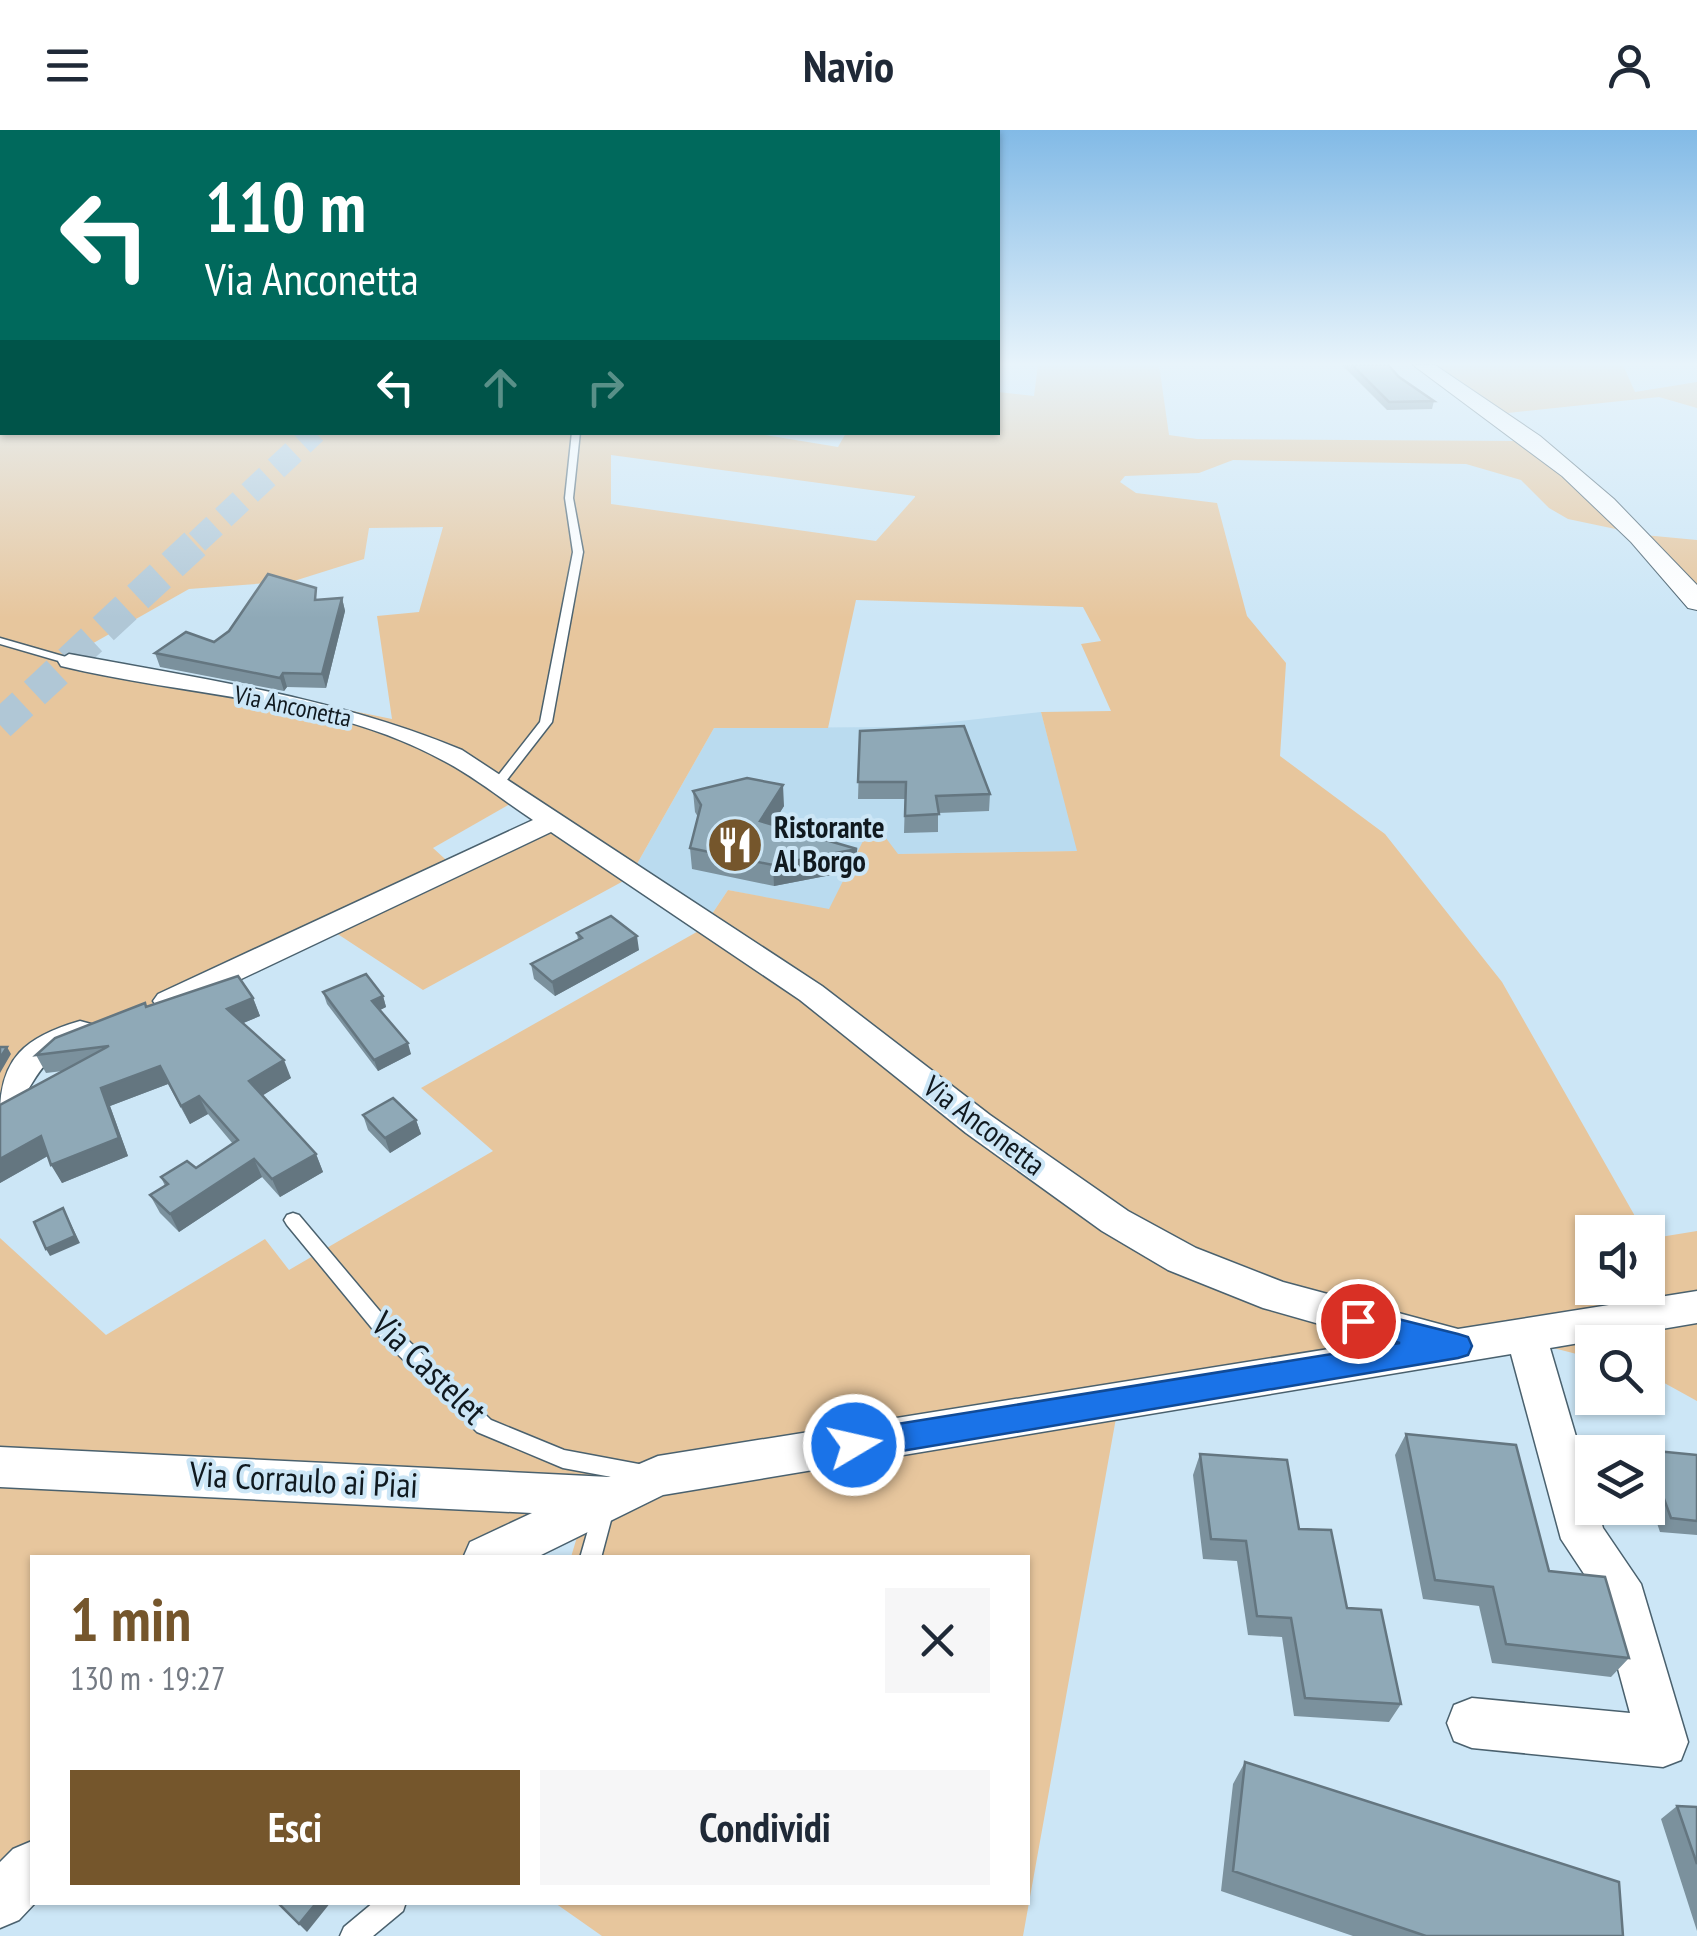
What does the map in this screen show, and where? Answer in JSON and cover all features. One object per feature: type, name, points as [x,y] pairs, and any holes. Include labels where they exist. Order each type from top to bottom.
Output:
[{"type":"street","points":[[1540,449],[1674,572],[1697,602]]},
{"type":"street","name":"Via Anconetta","points":[[69,661],[368,722],[426,742],[499,782],[811,992],[978,1124],[1115,1221],[1182,1259],[1277,1297],[1458,1346]]},
{"type":"street","points":[[145,1009],[210,986],[553,821]]},
{"type":"street","points":[[0,1103],[38,1053],[58,1040],[114,1020]]},
{"type":"street","name":"Via Anconetta","points":[[608,1496],[658,1476],[1697,1307]]},
{"type":"street","points":[[1472,1723],[1663,1742],[1618,1584],[1584,1539],[1526,1336]]},
{"type":"street","name":"Via Corraulo ai Piai","points":[[0,1467],[608,1496]]},
{"type":"street","points":[[492,1555],[608,1496]]},
{"type":"street","points":[[0,1901],[30,1870]]},
{"type":"lane","points":[[499,782],[546,722],[578,552],[570,498],[574,449]]},
{"type":"lane","points":[[0,642],[69,661]]},
{"type":"lane","name":"Via Castelet","points":[[294,1220],[382,1327],[484,1426],[563,1460],[658,1476]]},
{"type":"lane","points":[[591,1555],[608,1496]]},
{"type":"lane","points":[[354,1936],[390,1905]]},
{"type":"shaded area","points":[[0,449],[1548,449],[1644,535],[1568,519],[1549,508],[1521,480],[1466,464],[1233,460],[1199,473],[1125,476],[1120,482],[1136,493],[1217,503],[1247,616],[1286,663],[1280,756],[1385,834],[1502,982],[1634,1215],[1575,1215],[1575,1305],[1665,1305],[1665,1236],[1697,1231],[1697,1401],[1665,1383],[1665,1325],[1575,1325],[1575,1354],[1538,1344],[1116,1418],[1030,1897],[1030,1555],[572,1555],[577,1537],[523,1524],[466,1555],[30,1555],[30,1867],[0,1890],[0,1238],[106,1335],[265,1239],[289,1270],[493,1151],[421,1088],[702,929],[728,890],[829,909],[873,821],[898,854],[1077,851],[1041,712],[1111,711],[1081,644],[1101,641],[1083,607],[856,600],[828,728],[714,728],[629,878],[423,990],[330,929],[66,1043],[0,1094]],"holes":[[[611,455],[915,497],[876,541],[611,504]],[[443,527],[419,612],[377,616],[392,719],[74,654],[189,589],[294,581],[364,559],[369,528]],[[522,797],[555,822],[456,869],[433,848]]]},
{"type":"shaded area","points":[[1644,535],[1697,540],[1697,599]]},
{"type":"shaded area","points":[[1041,712],[1078,851],[898,854],[829,910],[728,890],[702,929],[629,878],[714,728],[907,727]]},
{"type":"shaded area","points":[[558,1905],[1029,1905],[1023,1936],[602,1936]]},
{"type":"building","points":[[268,574],[316,588],[315,600],[342,598],[322,674],[283,673],[280,678],[155,653],[186,632],[214,642],[229,631]]},
{"type":"building","points":[[964,726],[990,794],[936,796],[939,814],[905,816],[906,782],[858,782],[860,731]]},
{"type":"building","points":[[747,778],[783,785],[760,821],[857,849],[773,865],[690,848],[701,805],[693,791]]},
{"type":"building","points":[[611,916],[637,936],[552,982],[531,964],[582,938],[577,933]]},
{"type":"building","points":[[366,974],[383,996],[372,1001],[408,1043],[374,1060],[323,992]]},
{"type":"building","points":[[238,976],[253,998],[227,1009],[284,1060],[249,1081],[316,1154],[272,1179],[254,1159],[170,1214],[150,1195],[168,1184],[161,1177],[187,1161],[196,1168],[238,1140],[199,1096],[181,1106],[160,1066],[101,1088],[119,1138],[51,1165],[41,1136],[0,1159],[0,1105],[109,1046],[36,1055],[55,1038],[145,1003],[146,1007]]},
{"type":"building","points":[[393,1098],[416,1120],[385,1138],[363,1115]]},
{"type":"building","points":[[63,1208],[75,1236],[46,1249],[34,1222]]},
{"type":"building","points":[[1406,1434],[1516,1445],[1549,1571],[1605,1577],[1629,1658],[1506,1644],[1493,1587],[1435,1580]]},
{"type":"building","points":[[1665,1452],[1697,1455],[1697,1521],[1671,1518],[1665,1502]]},
{"type":"building","points":[[1200,1454],[1287,1460],[1299,1529],[1331,1530],[1347,1608],[1381,1610],[1401,1704],[1305,1698],[1291,1618],[1257,1616],[1246,1541],[1211,1539]]},
{"type":"building","points":[[1245,1762],[1619,1882],[1623,1936],[1426,1936],[1233,1871]]},
{"type":"building","points":[[1677,1806],[1697,1807],[1697,1864]]},
{"type":"building","points":[[280,1905],[315,1905],[299,1924]]},
{"type":"tunnel","points":[[197,542],[296,449]]},
{"type":"tunnel","points":[[0,725],[199,540]]},
{"type":"place","name":"Ristorante Al Borgo","points":[[735,845]]},
{"type":"route","points":[[854,1445],[1458,1346],[1358,1321]]}]
